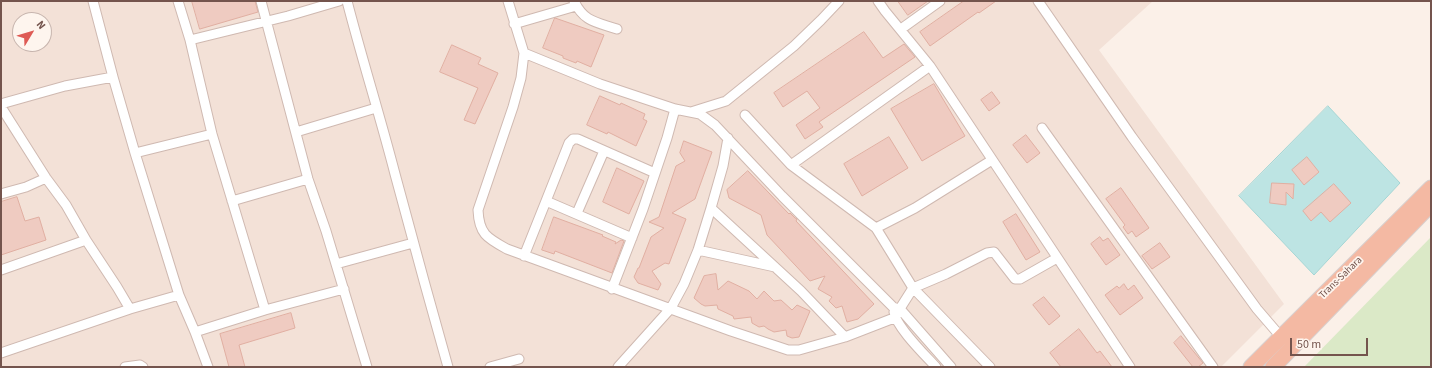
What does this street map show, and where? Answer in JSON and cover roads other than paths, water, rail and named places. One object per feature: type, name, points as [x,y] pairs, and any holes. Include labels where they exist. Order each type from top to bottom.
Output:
[{"type":"highway","name":"Trans-Sahara","points":[[1251,367],[1431,188]]},
{"type":"highway","name":"Trans-Sahara","points":[[1278,362],[1431,204]]},
{"type":"highway","points":[[1278,362],[1277,352],[1280,338],[1292,337],[1296,344]]},
{"type":"street","points":[[93,1],[135,153],[179,295],[208,367]]},
{"type":"street","points":[[178,1],[190,40],[212,134],[265,310]]},
{"type":"street","points":[[261,1],[308,179],[344,288],[367,367]]},
{"type":"street","points":[[190,40],[266,22],[339,1]]},
{"type":"street","points":[[347,1],[448,367]]},
{"type":"street","points":[[508,1],[524,53],[521,78],[513,107],[478,210],[479,225],[483,233],[493,242],[524,256],[612,289],[671,308],[731,331],[788,350],[799,350],[845,337],[894,318]]},
{"type":"street","points":[[691,112],[726,101],[794,46],[839,1]]},
{"type":"street","points":[[878,1],[930,66],[1130,367]]},
{"type":"street","points":[[901,29],[940,1]]},
{"type":"street","points":[[1038,1],[1137,143],[1257,309],[1280,338]]},
{"type":"street","points":[[514,24],[575,3],[578,10],[587,19],[617,29]]},
{"type":"street","points":[[524,53],[600,84],[675,109],[700,114],[715,125],[782,196],[897,308],[951,367]]},
{"type":"street","points":[[791,165],[930,66]]},
{"type":"street","points":[[113,77],[66,86],[1,106],[46,178],[66,205],[86,240],[130,309]]},
{"type":"street","points":[[296,132],[376,108]]},
{"type":"street","points":[[612,289],[655,173],[675,109]]},
{"type":"street","points":[[745,114],[791,165],[876,228],[913,288],[990,367]]},
{"type":"street","points":[[1042,128],[1213,367]]},
{"type":"street","points":[[135,153],[212,134]]},
{"type":"street","points":[[618,367],[671,308],[684,284],[698,250],[711,208],[728,138]]},
{"type":"street","points":[[524,256],[569,143],[573,139],[578,139],[655,173]]},
{"type":"street","points":[[577,213],[604,151]]},
{"type":"street","points":[[876,228],[916,208],[992,160]]},
{"type":"street","points":[[1,194],[26,187],[46,178]]},
{"type":"street","points":[[232,201],[308,179]]},
{"type":"street","points":[[546,201],[577,213],[632,238]]},
{"type":"street","points":[[711,208],[776,268],[845,337]]},
{"type":"street","points":[[1,270],[86,240]]},
{"type":"street","points":[[336,264],[413,243]]},
{"type":"street","points":[[698,250],[776,268]]},
{"type":"street","points":[[894,318],[897,308],[913,288],[991,252],[994,252],[1015,278],[1020,279],[1057,258]]},
{"type":"street","points":[[195,332],[265,310],[344,288]]},
{"type":"street","points":[[1,353],[130,309],[179,295]]},
{"type":"street","points":[[894,318],[936,367]]},
{"type":"street","points":[[490,367],[519,359]]},
{"type":"street","points":[[125,367],[140,365],[143,367]]},
{"type":"water","points":[[1328,106],[1400,183],[1314,275],[1239,196]]}]
